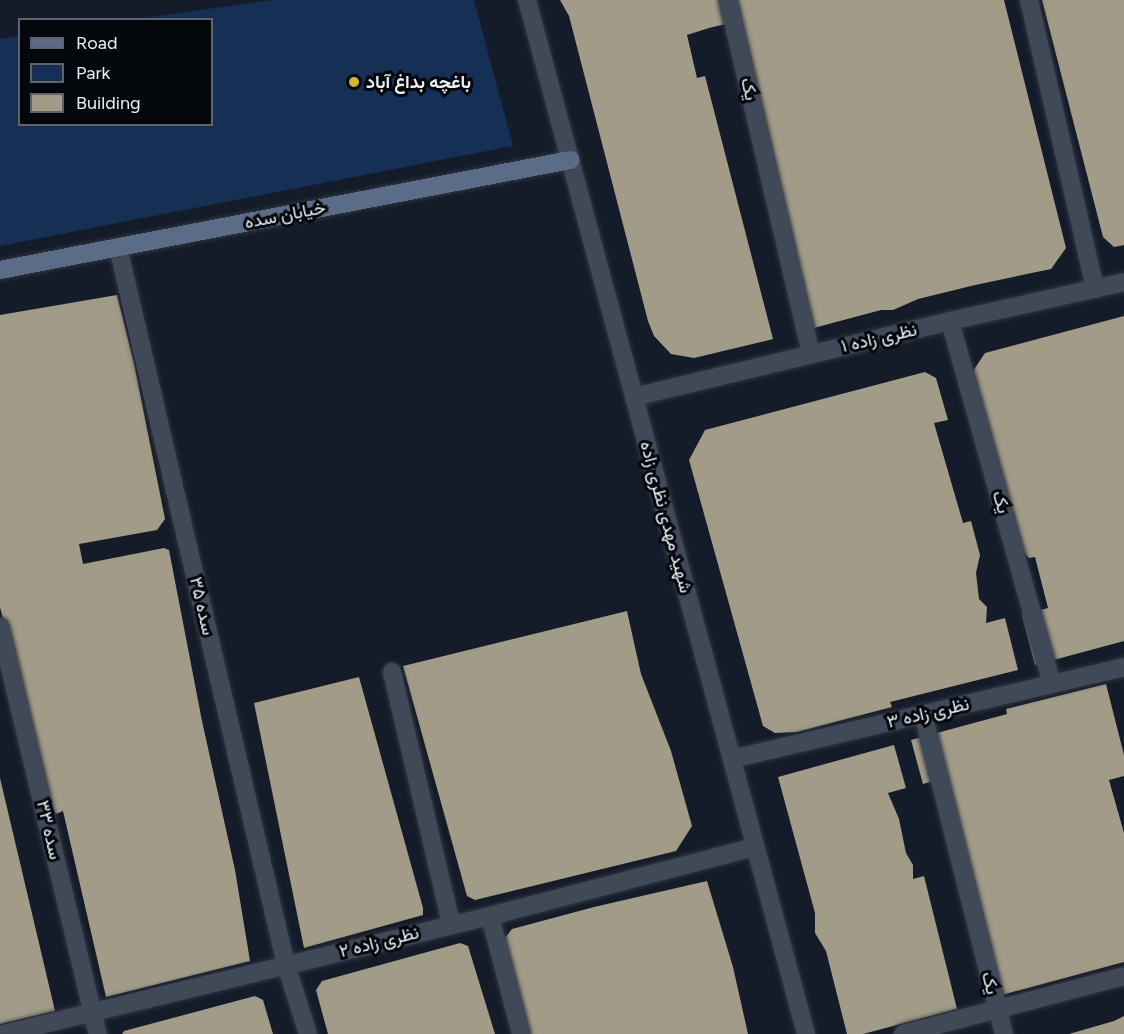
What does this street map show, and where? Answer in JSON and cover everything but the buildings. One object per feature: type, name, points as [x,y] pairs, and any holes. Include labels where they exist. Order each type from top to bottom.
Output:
[{"type":"street","name":"شهید مهدی نظری زاده","points":[[527,0],[806,1034]]},
{"type":"street","name":"یک","points":[[728,0],[811,354]]},
{"type":"street","points":[[1029,0],[1095,290]]},
{"type":"street","name":"خیابان سده","points":[[0,270],[570,160]]},
{"type":"street","name":"سده ۳۵","points":[[118,247],[286,965],[308,1034]]},
{"type":"street","name":"نظری زاده ۱","points":[[634,398],[950,321],[1124,282]]},
{"type":"street","name":"یک","points":[[950,321],[1052,684]]},
{"type":"street","name":"سده ۳۳","points":[[0,627],[98,1034]]},
{"type":"street","name":"نظری زاده ۳","points":[[732,759],[1124,667]]},
{"type":"street","points":[[392,672],[451,924]]},
{"type":"street","name":"یک","points":[[923,714],[1004,1034]]},
{"type":"street","name":"نظری زاده ۲","points":[[3,1034],[490,916],[755,847]]},
{"type":"street","points":[[490,916],[521,1034]]},
{"type":"street","points":[[903,1034],[1124,975]]},
{"type":"green space","name":"باغچه بداغ آباد","points":[[272,0],[474,0],[513,146],[0,246],[0,39],[18,36],[18,126],[213,126],[213,18],[143,18]]},
{"type":"place","name":"باغچه بداغ آباد","points":[[354,82]]}]
